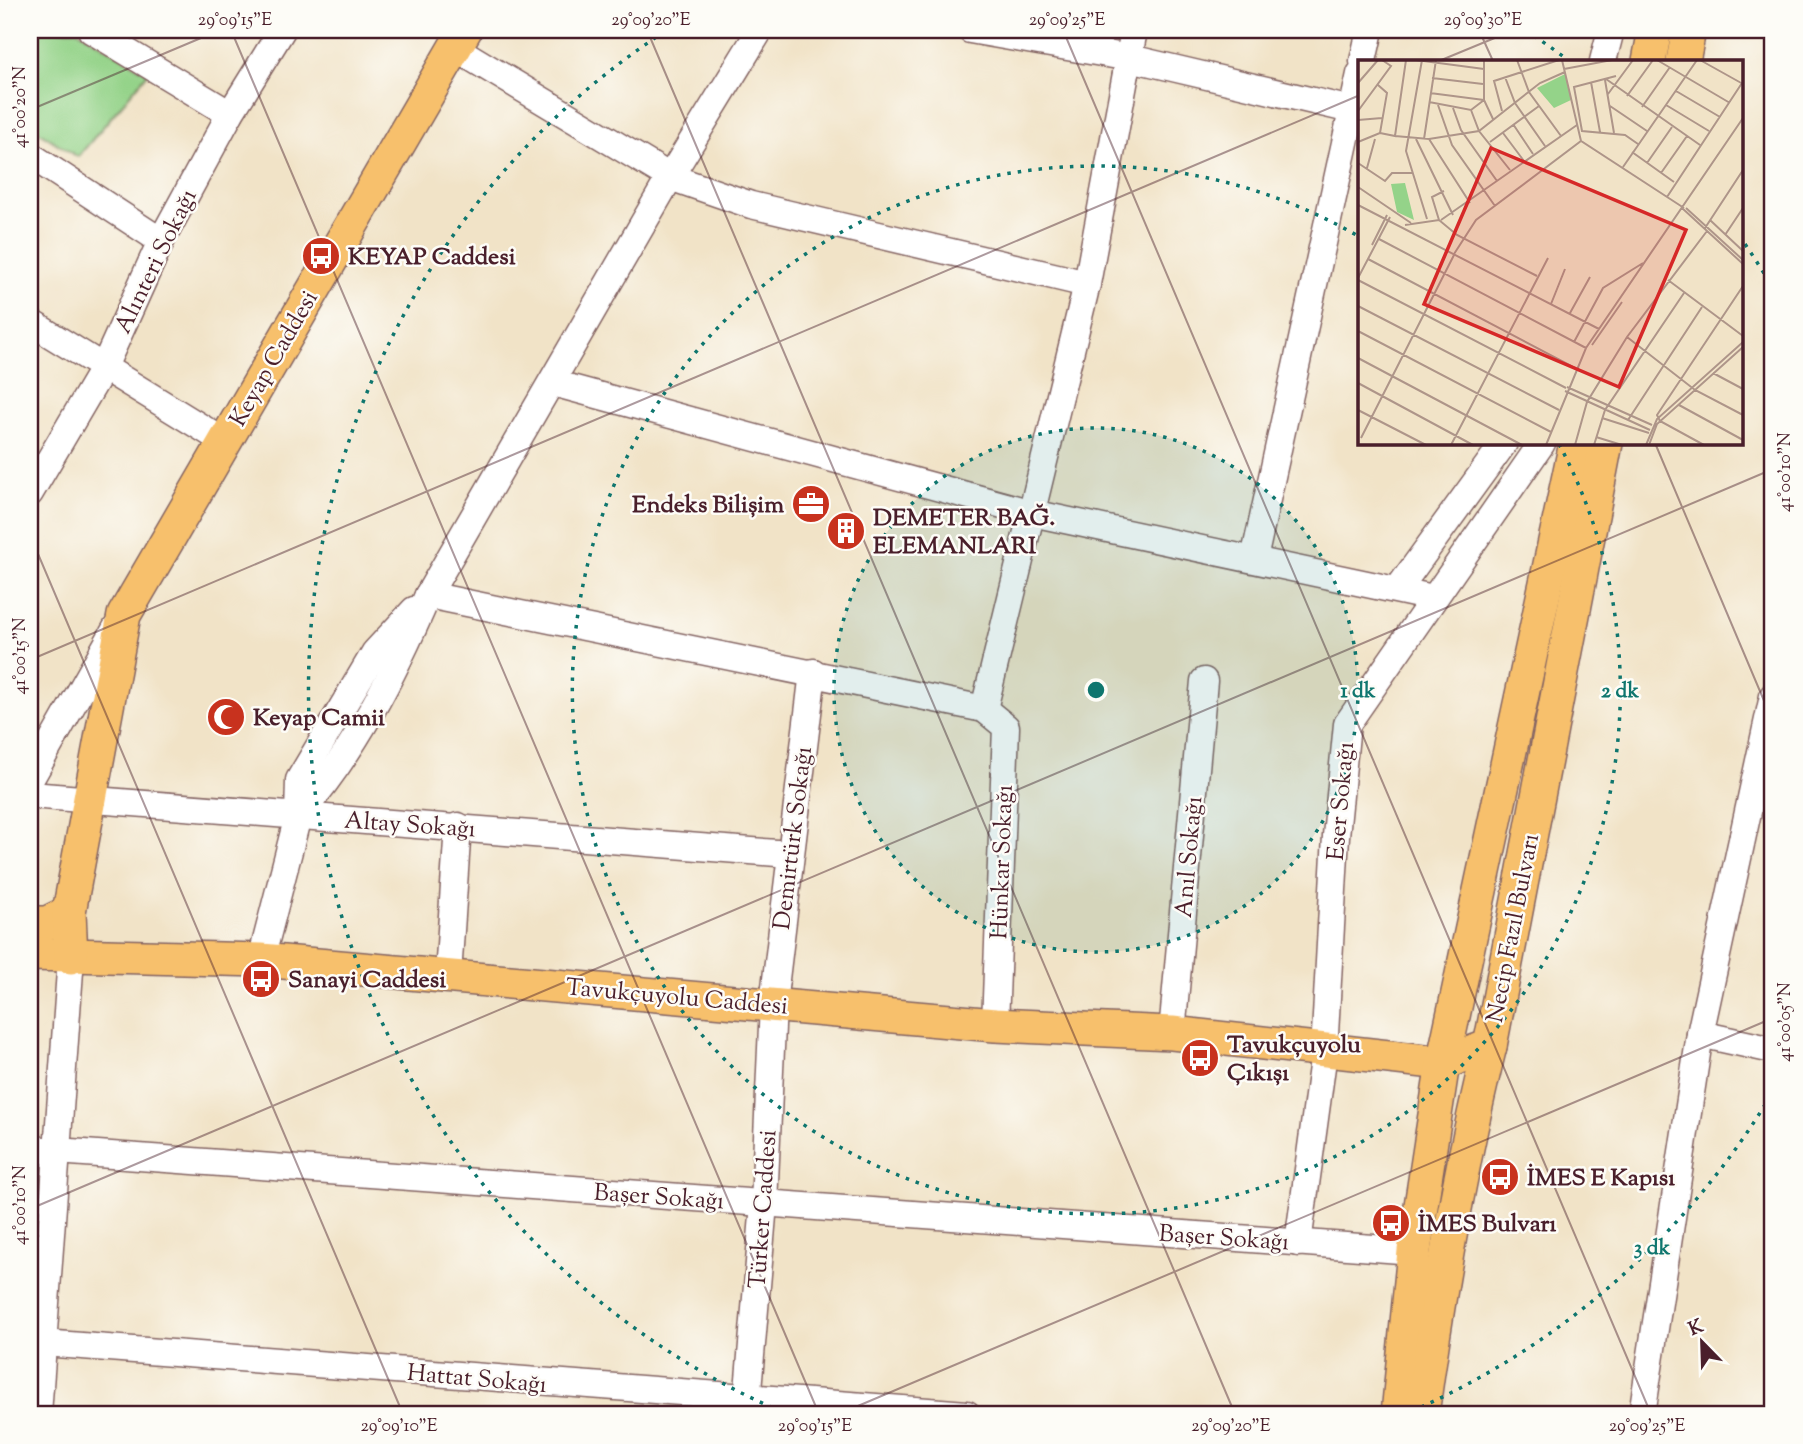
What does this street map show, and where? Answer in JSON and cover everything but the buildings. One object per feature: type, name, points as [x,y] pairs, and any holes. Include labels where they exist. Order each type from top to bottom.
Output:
[{"type":"main road","points":[[1649,60],[1655,30]]},
{"type":"main road","points":[[1683,60],[1689,30]]},
{"type":"main road","name":"Keyap Caddesi","points":[[71,957],[69,912],[124,615],[460,39]]},
{"type":"main road","name":"Necip Fazıl Bulvarı","points":[[1398,1414],[1413,1251],[1443,1063],[1576,444]]},
{"type":"main road","name":"Necip Fazıl Bulvarı","points":[[1422,1414],[1436,1316],[1470,1131],[1490,1046],[1606,444]]},
{"type":"main road","points":[[30,923],[47,923],[69,912]]},
{"type":"main road","name":"Tavukçuyolu Caddesi","points":[[30,954],[261,960],[995,1025],[1172,1033],[1324,1052],[1443,1063]]},
{"type":"main road","points":[[1443,1063],[1490,1046]]},
{"type":"street","points":[[91,30],[230,114]]},
{"type":"street","name":"Alınteri Sokağı","points":[[30,493],[104,367],[161,241],[230,114],[282,30]]},
{"type":"street","points":[[261,960],[298,816],[299,780],[375,652],[428,595],[670,177],[760,30]]},
{"type":"street","points":[[970,30],[1130,58],[1356,111]]},
{"type":"street","points":[[428,595],[984,709],[1087,284],[1133,30]]},
{"type":"street","points":[[1363,60],[1370,30]]},
{"type":"street","points":[[1603,60],[1611,30]]},
{"type":"street","points":[[460,39],[670,177],[751,205],[1087,284]]},
{"type":"street","points":[[1254,559],[1358,92]]},
{"type":"street","points":[[30,155],[161,241]]},
{"type":"street","points":[[30,322],[225,442]]},
{"type":"street","points":[[553,383],[1032,513],[1433,598]]},
{"type":"street","points":[[1398,589],[1503,444]]},
{"type":"street","name":"Eser Sokağı","points":[[1298,1243],[1324,1052],[1336,836],[1347,724],[1541,444]]},
{"type":"street","name":"Keyap Caddesi","points":[[30,780],[124,615]]},
{"type":"street","name":"Demirtürk Sokağı","points":[[773,1004],[813,672]]},
{"type":"street","name":"Anıl Sokağı","points":[[1172,1033],[1204,681]]},
{"type":"street","points":[[1642,1414],[1700,1034],[1773,696]]},
{"type":"street","name":"Hünkar Sokağı","points":[[984,709],[1006,727],[995,1025]]},
{"type":"street","name":"Altay Sokağı","points":[[30,795],[458,826],[790,854]]},
{"type":"street","points":[[448,975],[458,826]]},
{"type":"street","points":[[38,1414],[35,1342],[59,1152],[71,957]]},
{"type":"street","name":"Türker Caddesi","points":[[746,1407],[764,1204],[773,1004]]},
{"type":"street","points":[[1700,1034],[1773,1050]]},
{"type":"street","name":"Başer Sokağı","points":[[30,1149],[1413,1251]]},
{"type":"street","name":"Hattat Sokağı","points":[[35,1342],[746,1407],[967,1414]]},
{"type":"green space","points":[[30,30],[77,30],[148,73],[78,157],[30,126]]},
{"type":"place","name":"KEYAP Caddesi","points":[[321,256]]},
{"type":"place","name":"Endeks Bilişim","points":[[811,504]]},
{"type":"place","name":"DEMETER BAĞ. ELEMANLARI","points":[[846,531]]},
{"type":"place","name":"Keyap Camii","points":[[226,717]]},
{"type":"place","name":"Sanayi Caddesi","points":[[261,979]]},
{"type":"place","name":"Tavukçuyolu Çıkışı","points":[[1200,1058]]},
{"type":"place","name":"İMES E Kapısı","points":[[1500,1177]]},
{"type":"place","name":"İMES Bulvarı","points":[[1391,1223]]}]
